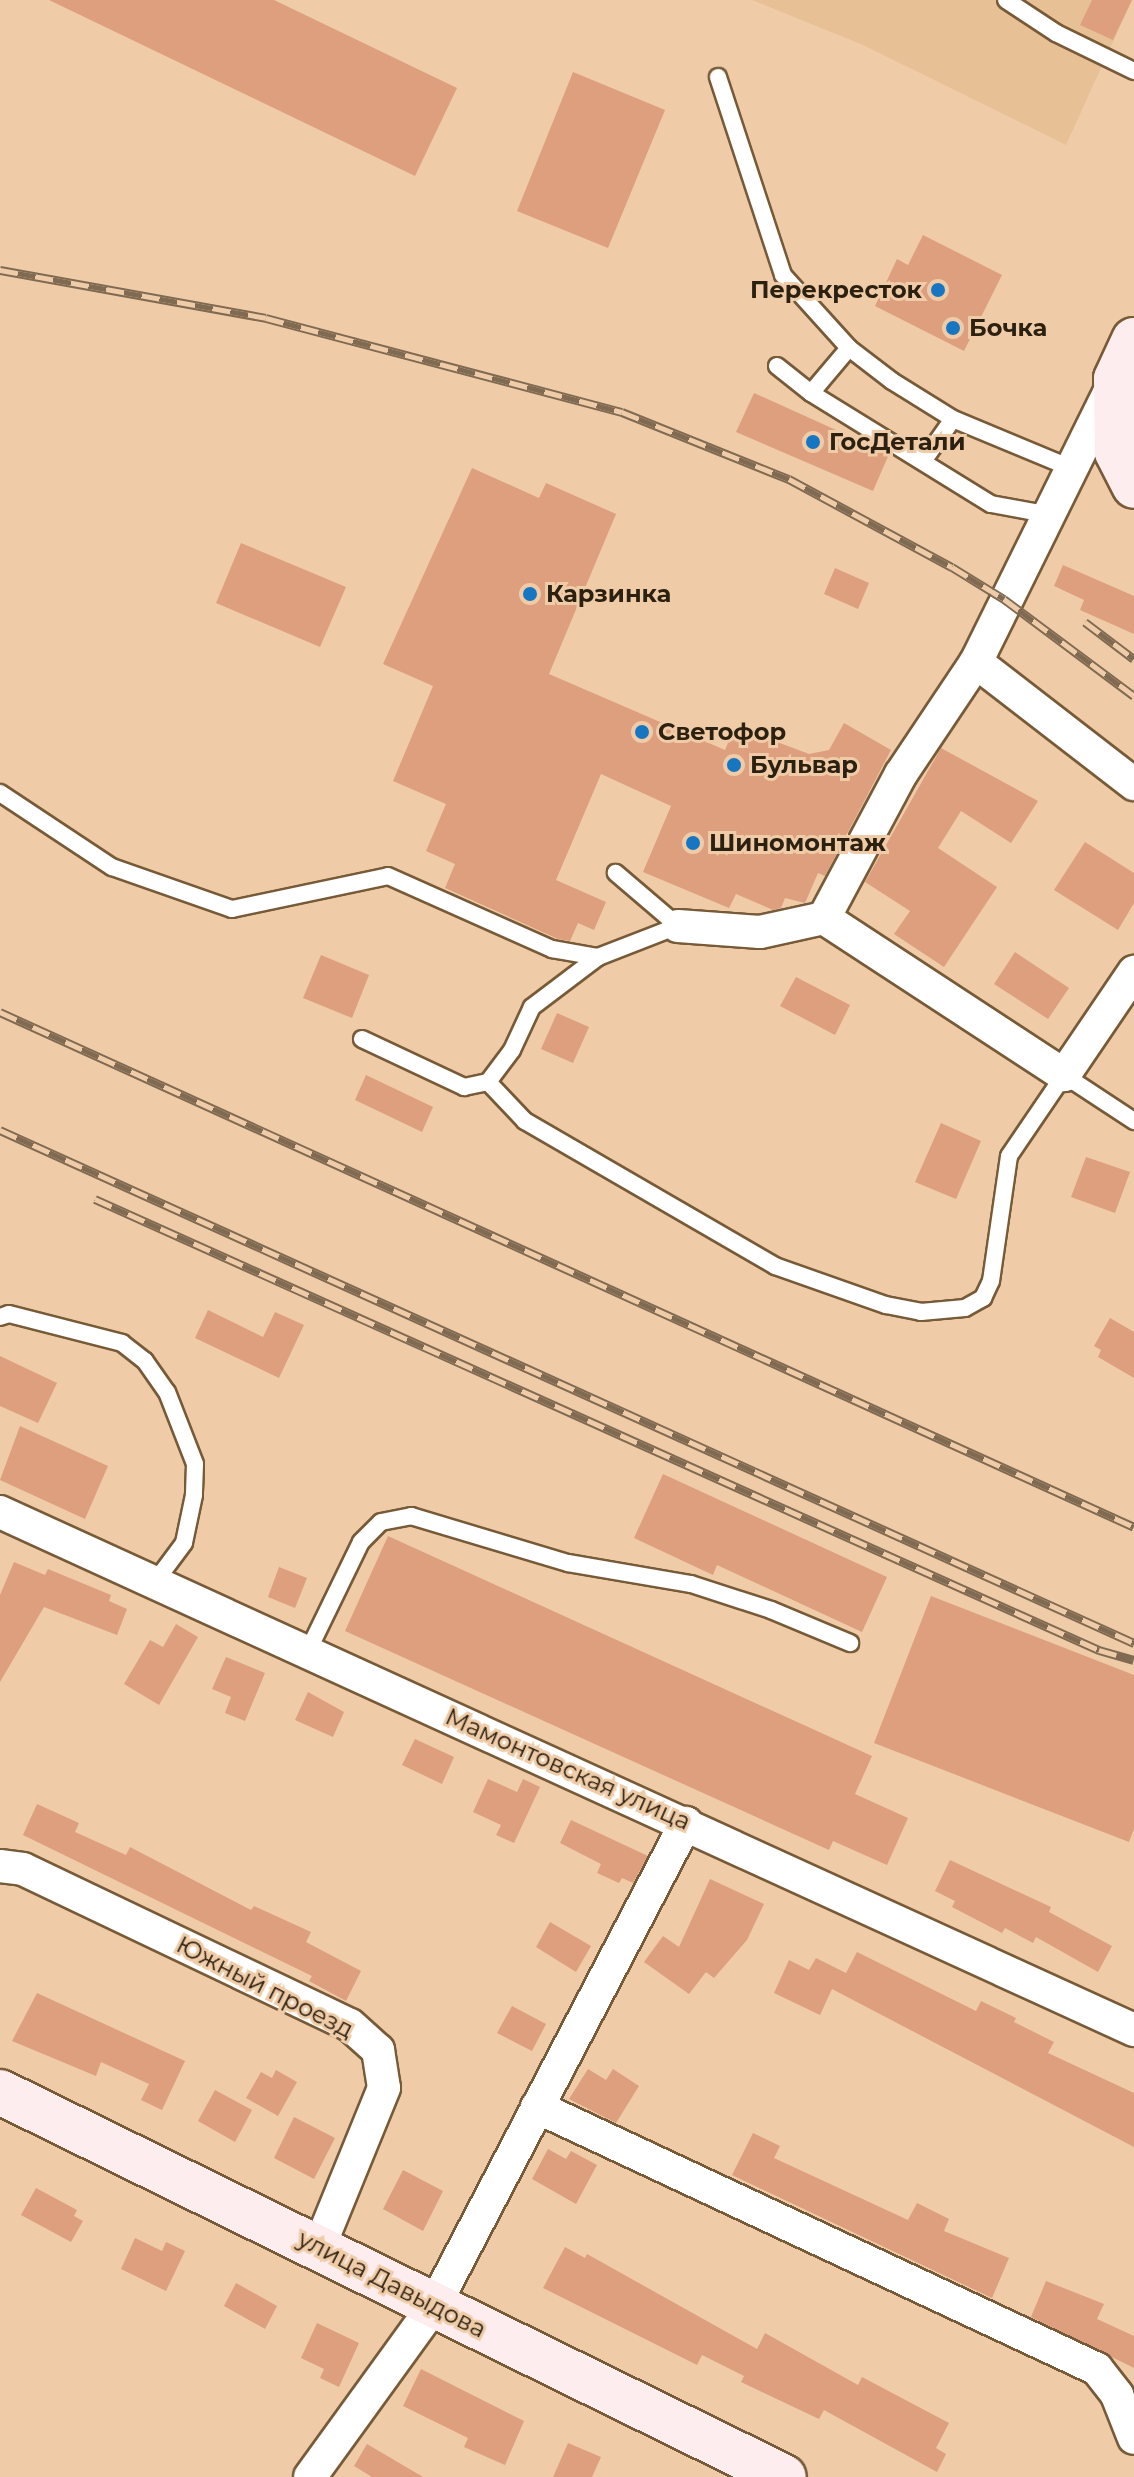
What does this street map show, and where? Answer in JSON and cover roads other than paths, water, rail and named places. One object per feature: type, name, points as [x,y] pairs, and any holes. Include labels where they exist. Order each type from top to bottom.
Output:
[{"type":"main road","points":[[1126,469],[1116,379],[1134,340]]},
{"type":"main road","name":"улица Давыдова","points":[[0,2092],[784,2477]]},
{"type":"street","points":[[824,918],[901,774],[976,662],[1046,514],[1116,379]]},
{"type":"street","points":[[976,662],[1134,784]]},
{"type":"street","points":[[678,926],[760,932],[824,918],[1064,1075],[1134,972]]},
{"type":"street","name":"Мамонтовская улица","points":[[4,1522],[155,1582],[1134,2030]]},
{"type":"street","points":[[310,2477],[434,2306],[686,1823]]},
{"type":"street","name":"Южный проезд","points":[[0,1866],[23,1869],[350,2025],[378,2050],[384,2088],[319,2247]]},
{"type":"street","points":[[537,2107],[1097,2369],[1117,2395],[1134,2438]]},
{"type":"lane","points":[[1006,0],[1056,33],[1134,71]]},
{"type":"lane","points":[[718,77],[783,275],[849,348],[953,419],[1071,468]]},
{"type":"lane","points":[[811,393],[849,348]]},
{"type":"lane","points":[[777,366],[811,393],[991,504],[1046,514]]},
{"type":"lane","points":[[924,460],[953,419]]},
{"type":"lane","points":[[0,793],[112,867],[232,909],[388,876],[552,949],[598,957]]},
{"type":"lane","points":[[362,1039],[464,1087],[488,1082],[512,1050],[532,1007],[598,957],[678,926],[616,873]]},
{"type":"lane","points":[[488,1082],[525,1121],[775,1266],[886,1305],[921,1312],[965,1308],[983,1298],[991,1281],[1009,1156],[1064,1075],[1134,1121]]},
{"type":"lane","points":[[0,1317],[9,1314],[122,1343],[145,1361],[167,1392],[195,1464],[194,1495],[184,1543],[155,1582]]},
{"type":"lane","points":[[308,1651],[361,1542],[381,1522],[411,1516],[568,1563],[691,1584],[771,1610],[850,1643]]},
{"type":"railway","points":[[0,270],[266,318],[622,412],[789,479],[952,567],[1004,599],[1134,696]]},
{"type":"railway","points":[[1085,622],[1134,659]]},
{"type":"railway","points":[[0,1012],[1134,1527]]},
{"type":"railway","points":[[0,1130],[1134,1643]]},
{"type":"railway","points":[[95,1199],[1099,1650],[1134,1660]]},
{"type":"place","name":"Перекресток","points":[[938,290]]},
{"type":"place","name":"Бочка","points":[[953,328]]},
{"type":"place","name":"ГосДетали","points":[[813,442]]},
{"type":"place","name":"Карзинка","points":[[530,594]]},
{"type":"place","name":"Светофор","points":[[642,732]]},
{"type":"place","name":"Бульвар","points":[[734,765]]},
{"type":"place","name":"Шиномонтаж","points":[[693,843]]}]
